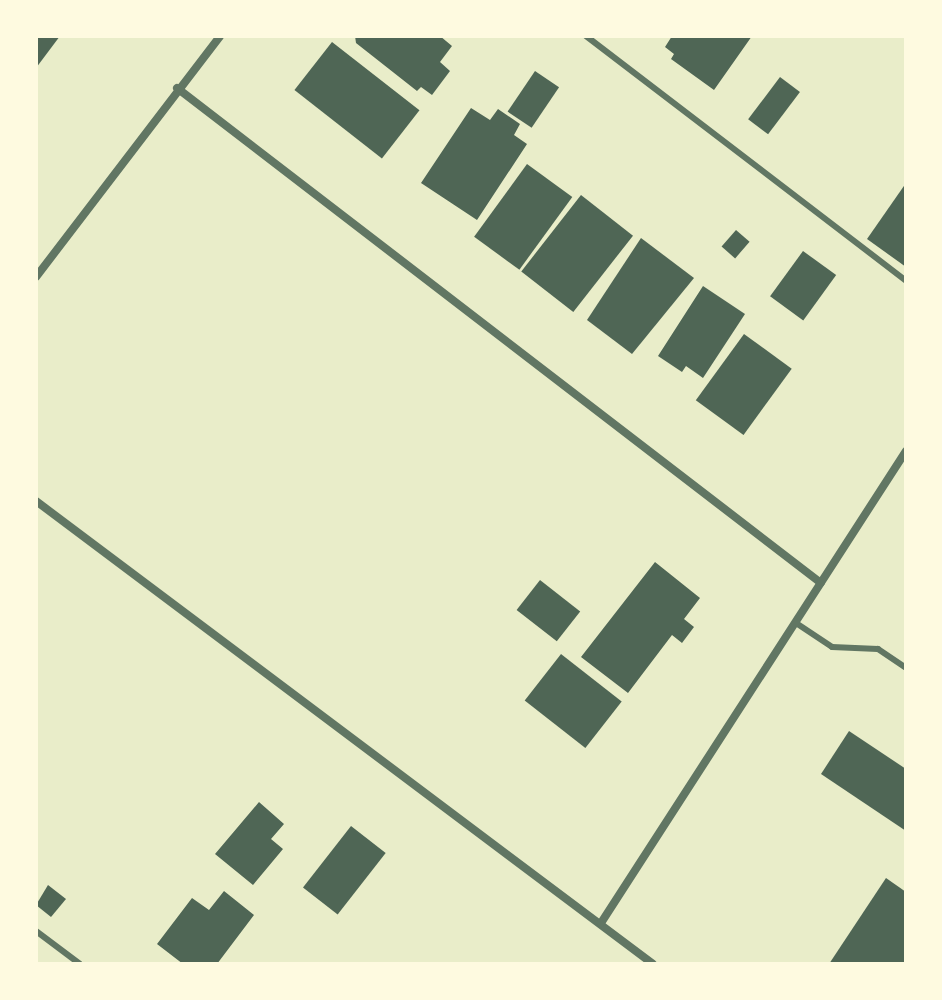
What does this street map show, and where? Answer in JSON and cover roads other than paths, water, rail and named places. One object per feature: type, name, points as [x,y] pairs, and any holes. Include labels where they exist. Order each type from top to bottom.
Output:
[{"type":"street","points":[[36,277],[177,88],[220,36]]},
{"type":"street","points":[[177,88],[821,583]]},
{"type":"street","points":[[601,923],[906,451]]},
{"type":"street","points":[[36,501],[653,964]]},
{"type":"lane","points":[[586,36],[906,281]]},
{"type":"lane","points":[[796,623],[832,647],[878,649],[906,668]]},
{"type":"lane","points":[[36,931],[80,964]]}]
